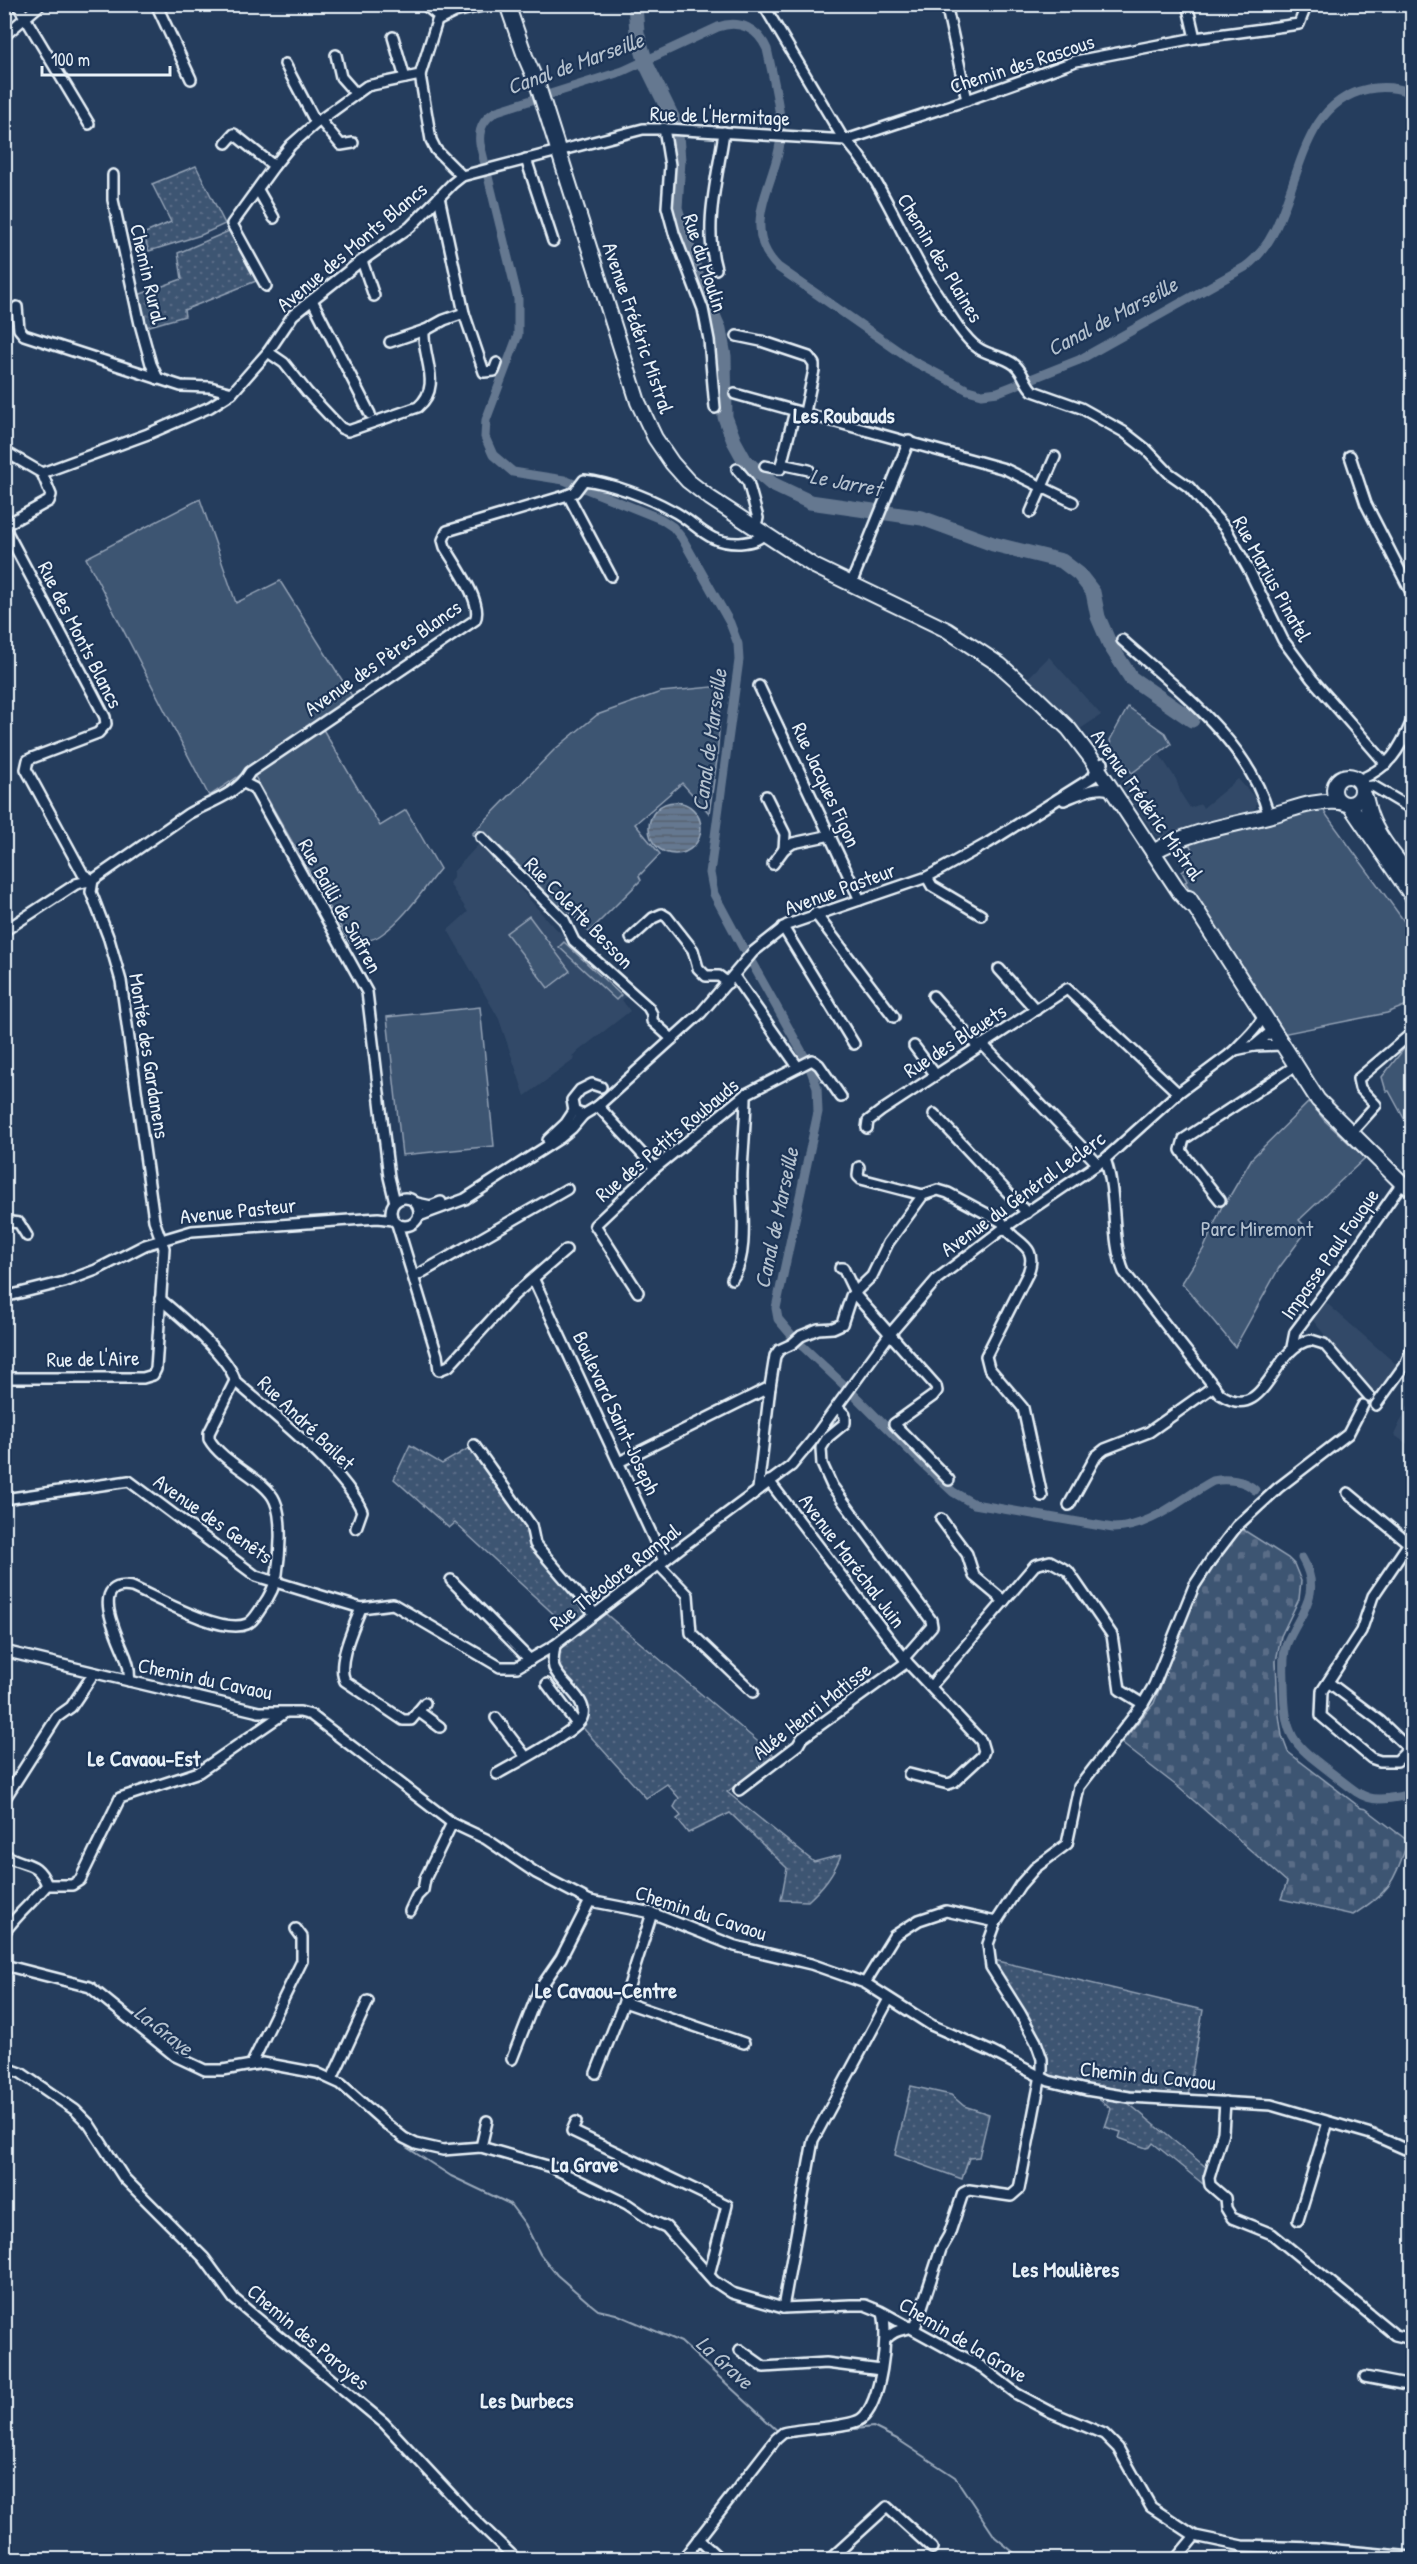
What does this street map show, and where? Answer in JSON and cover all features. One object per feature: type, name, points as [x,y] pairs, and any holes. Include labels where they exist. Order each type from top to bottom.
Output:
[{"type":"main road","points":[[507,4],[525,56],[532,69]]},
{"type":"main road","points":[[514,4],[532,69]]},
{"type":"main road","name":"Avenue Frédéric Mistral","points":[[532,69],[645,419],[663,451],[688,481],[814,566],[947,630],[1000,665],[1069,729],[1104,770],[1266,1026],[1318,1100],[1350,1134],[1407,1186]]},
{"type":"main road","name":"Avenue Frédéric Mistral","points":[[1104,770],[1113,791],[1160,857]]},
{"type":"main road","points":[[1318,801],[1343,776],[1352,776],[1362,787],[1373,821],[1413,879]]},
{"type":"main road","points":[[1334,787],[1335,795],[1344,803],[1413,896]]},
{"type":"main road","points":[[1160,857],[1190,834],[1269,816],[1318,801],[1344,803],[1358,801],[1362,787]]},
{"type":"street","points":[[17,4],[27,17],[89,124]]},
{"type":"street","points":[[4,36],[40,4]]},
{"type":"street","points":[[156,4],[191,80]]},
{"type":"street","points":[[462,176],[436,150],[432,140],[420,75],[433,29],[441,18],[455,12],[492,4]]},
{"type":"street","name":"Chemin des Plaines","points":[[763,4],[821,103],[872,178],[933,287],[970,342],[984,352],[1012,363],[1024,374]]},
{"type":"street","points":[[946,4],[968,100]]},
{"type":"street","points":[[1187,4],[1195,38]]},
{"type":"street","name":"Chemin des Rascous","points":[[846,140],[968,100],[1076,61],[1195,38],[1299,24],[1307,4]]},
{"type":"street","points":[[426,6],[441,18]]},
{"type":"street","points":[[393,37],[405,78]]},
{"type":"street","points":[[336,55],[341,77],[356,94]]},
{"type":"street","points":[[285,64],[318,121],[341,145],[353,143]]},
{"type":"street","points":[[266,286],[232,224],[274,166],[291,145],[318,121],[367,86],[420,75]]},
{"type":"street","name":"Rue de l'Hermitage","points":[[526,159],[643,129],[681,129],[846,140]]},
{"type":"street","name":"Rue du Moulin","points":[[666,129],[670,165],[667,207],[703,309],[710,340],[715,408]]},
{"type":"street","points":[[716,268],[710,250],[710,228],[724,132]]},
{"type":"street","points":[[226,143],[234,134],[274,166]]},
{"type":"street","points":[[526,159],[553,241]]},
{"type":"street","name":"Avenue des Monts Blancs","points":[[42,472],[148,434],[210,407],[232,393],[268,352],[293,315],[410,227],[462,176],[526,159]]},
{"type":"street","name":"Chemin Rural","points":[[113,175],[113,200],[140,324],[151,364],[158,379]]},
{"type":"street","points":[[258,190],[274,218]]},
{"type":"street","points":[[439,197],[464,313],[484,372],[494,371],[497,363]]},
{"type":"street","points":[[362,261],[374,296]]},
{"type":"street","points":[[312,300],[370,414]]},
{"type":"street","points":[[17,307],[19,329],[24,335],[181,386],[210,387],[232,393]]},
{"type":"street","points":[[390,342],[464,313]]},
{"type":"street","points":[[268,352],[284,363],[341,428],[348,431],[418,407],[425,401],[432,386],[425,349],[425,330]]},
{"type":"street","points":[[737,336],[761,341],[809,357],[814,364],[814,370],[780,469],[765,466]]},
{"type":"street","name":"Rue Marius Pinatel","points":[[1024,374],[1033,391],[1081,408],[1124,432],[1147,450],[1169,473],[1189,487],[1226,529],[1283,640],[1312,679],[1386,764]]},
{"type":"street","points":[[735,393],[1005,469],[1074,501]]},
{"type":"street","points":[[851,584],[909,441]]},
{"type":"street","points":[[4,452],[42,472]]},
{"type":"street","points":[[1350,456],[1370,512],[1413,594]]},
{"type":"street","points":[[1030,512],[1055,457]]},
{"type":"street","points":[[782,464],[809,470]]},
{"type":"street","points":[[736,469],[748,482],[759,530]]},
{"type":"street","name":"Rue des Monts Blancs","points":[[42,472],[51,495],[49,501],[9,523],[6,528],[105,717],[106,724],[98,733],[28,760],[26,769],[83,874],[93,880]]},
{"type":"street","name":"Avenue des Pères Blancs","points":[[4,931],[76,884],[93,880],[188,814],[204,808],[244,783],[250,772],[475,620],[478,609],[474,598],[445,547],[443,540],[447,531],[568,495],[590,480],[674,510],[705,535],[716,540],[729,543],[749,542],[758,539],[759,530]]},
{"type":"street","points":[[568,495],[611,576]]},
{"type":"street","points":[[1122,640],[1215,724],[1257,781],[1269,816]]},
{"type":"street","name":"Rue Jacques Figon","points":[[759,686],[860,900]]},
{"type":"street","points":[[1362,787],[1380,772],[1398,751],[1413,721]]},
{"type":"street","name":"Avenue Pasteur","points":[[1067,799],[1104,770]]},
{"type":"street","name":"Avenue Pasteur","points":[[622,1083],[601,1088],[592,1084],[580,1090],[572,1100],[578,1113],[600,1104],[672,1040],[708,1007],[753,952],[783,927],[815,913],[927,877],[1042,810],[1104,770]]},
{"type":"street","name":"Rue Bailli de Suffren","points":[[244,783],[254,788],[367,992],[393,1206]]},
{"type":"street","points":[[1362,787],[1373,786],[1413,809]]},
{"type":"street","name":"Avenue Pasteur","points":[[1042,810],[1099,788],[1113,791]]},
{"type":"street","points":[[766,796],[785,834],[784,849]]},
{"type":"street","points":[[773,864],[784,849],[793,843],[831,835]]},
{"type":"street","name":"Rue Colette Besson","points":[[481,837],[564,920],[574,941],[648,1007],[652,1021],[672,1040]]},
{"type":"street","points":[[927,877],[933,886],[981,915]]},
{"type":"street","name":"Montée des Gardanens","points":[[93,880],[92,892],[121,981],[154,1220],[161,1239]]},
{"type":"street","points":[[815,913],[894,1017]]},
{"type":"street","points":[[631,938],[653,918],[662,914],[668,917],[693,950],[698,968],[706,976],[719,976],[731,980],[805,1064],[819,1065],[841,1097]]},
{"type":"street","points":[[783,927],[854,1044]]},
{"type":"street","points":[[999,969],[1036,1010]]},
{"type":"street","name":"Rue des Bleuets","points":[[867,1128],[868,1121],[935,1074],[1067,989],[1179,1093]]},
{"type":"street","points":[[933,996],[980,1046],[1101,1161]]},
{"type":"street","name":"Avenue du Général Leclerc","points":[[1254,1046],[1266,1026]]},
{"type":"street","name":"Avenue du Général Leclerc","points":[[837,1407],[889,1335],[937,1279],[1004,1228],[1101,1161],[1179,1093],[1235,1050],[1244,1038],[1266,1026]]},
{"type":"street","points":[[1350,1134],[1376,1105],[1359,1088],[1358,1079],[1413,1033]]},
{"type":"street","name":"Avenue du Général Leclerc","points":[[1235,1050],[1254,1046],[1281,1045]]},
{"type":"street","points":[[914,1046],[935,1074]]},
{"type":"street","name":"Rue des Petits Roubauds","points":[[638,1292],[595,1225],[655,1168],[746,1094],[805,1064]]},
{"type":"street","points":[[1220,1200],[1181,1150],[1184,1139],[1295,1065]]},
{"type":"street","points":[[601,1088],[603,1095],[600,1104],[655,1168]]},
{"type":"street","points":[[732,1279],[739,1270],[743,1220],[742,1177],[746,1094]]},
{"type":"street","points":[[378,1218],[404,1198],[430,1206],[447,1201],[533,1153],[578,1113]]},
{"type":"street","points":[[934,1114],[1027,1213]]},
{"type":"street","name":"Impasse Paul Fouque","points":[[1101,1161],[1113,1186],[1120,1258],[1124,1272],[1214,1386],[1229,1400],[1238,1402],[1251,1399],[1262,1389],[1293,1347],[1295,1332],[1407,1186]]},
{"type":"street","points":[[419,1216],[465,1199],[518,1163]]},
{"type":"street","points":[[859,1167],[858,1176],[861,1179],[923,1195],[938,1190],[948,1193],[1002,1222],[1004,1228],[1029,1251],[1031,1266],[986,1356],[986,1362],[1023,1408],[1042,1496]]},
{"type":"street","points":[[414,1277],[567,1189]]},
{"type":"street","points":[[758,1489],[775,1356],[779,1350],[792,1344],[801,1336],[818,1329],[833,1328],[842,1324],[847,1302],[877,1269],[879,1257],[923,1195]]},
{"type":"street","points":[[404,1239],[408,1227],[417,1221],[419,1216],[417,1203]]},
{"type":"street","points":[[393,1206],[395,1222],[404,1239],[437,1355],[439,1370],[448,1366],[514,1295],[566,1250]]},
{"type":"street","name":"Avenue Pasteur","points":[[4,1297],[64,1282],[96,1270],[145,1245],[204,1228],[378,1218],[395,1222]]},
{"type":"street","points":[[4,1221],[19,1222],[27,1236]]},
{"type":"street","points":[[395,1222],[408,1227]]},
{"type":"street","name":"Rue de l'Aire","points":[[4,1378],[143,1378],[153,1375],[156,1369],[164,1248],[161,1239]]},
{"type":"street","points":[[840,1268],[843,1268],[855,1292],[889,1335],[936,1386],[937,1391],[933,1396],[894,1424],[949,1480]]},
{"type":"street","name":"Boulevard Saint-Joseph","points":[[534,1280],[619,1462],[661,1563],[688,1595],[691,1633],[753,1692]]},
{"type":"street","name":"Rue André Bailet","points":[[160,1299],[208,1343],[233,1371],[235,1381],[302,1441],[356,1497],[362,1511],[356,1528]]},
{"type":"street","points":[[1293,1347],[1306,1340],[1320,1342],[1358,1385],[1369,1402]]},
{"type":"street","points":[[886,2339],[900,2328],[916,2325],[941,2249],[949,2235],[963,2193],[969,2190],[1011,2196],[1019,2189],[1042,2059],[1036,2042],[991,1966],[987,1952],[996,1922],[1020,1885],[1035,1869],[1067,1844],[1079,1787],[1143,1704],[1154,1685],[1194,1586],[1237,1526],[1278,1488],[1348,1434],[1369,1402],[1386,1390],[1406,1363],[1413,1348]]},
{"type":"street","points":[[129,1681],[127,1660],[108,1612],[108,1604],[113,1591],[119,1587],[132,1587],[202,1620],[238,1626],[251,1622],[264,1604],[275,1581],[279,1540],[275,1500],[268,1490],[224,1457],[209,1439],[209,1433],[235,1381]]},
{"type":"street","points":[[1069,1505],[1096,1456],[1105,1449],[1149,1432],[1214,1386]]},
{"type":"street","points":[[619,1462],[770,1388]]},
{"type":"street","points":[[758,1489],[791,1466],[837,1407]]},
{"type":"street","name":"Allée Henri Matisse","points":[[739,1790],[798,1745],[802,1738],[905,1660],[932,1626],[932,1620],[832,1486],[820,1456],[824,1442],[845,1423],[845,1415],[837,1407]]},
{"type":"street","points":[[474,1445],[531,1525],[535,1544],[595,1614]]},
{"type":"street","name":"Avenue des Genêts","points":[[4,1499],[129,1481],[256,1576],[361,1608],[393,1604],[505,1669],[517,1667],[555,1645]]},
{"type":"street","name":"Avenue Maréchal Juin","points":[[769,1481],[905,1660],[981,1741],[984,1751],[982,1756],[954,1782],[948,1784],[909,1774]]},
{"type":"street","name":"Rue Théodore Rampal","points":[[577,1724],[584,1716],[584,1709],[554,1667],[555,1645],[758,1489]]},
{"type":"street","points":[[1328,1682],[1380,1721],[1406,1746],[1405,1753],[1397,1761],[1380,1761],[1371,1758],[1321,1716],[1322,1691],[1361,1631],[1373,1596],[1411,1545],[1348,1493]]},
{"type":"street","points":[[941,1519],[968,1554],[974,1576],[1004,1601]]},
{"type":"street","points":[[931,1686],[1035,1565],[1050,1561],[1068,1571],[1112,1635],[1120,1690],[1143,1704]]},
{"type":"street","points":[[450,1580],[530,1660]]},
{"type":"street","points":[[361,1608],[343,1661],[342,1673],[345,1681],[403,1720],[411,1720],[422,1707],[440,1727]]},
{"type":"street","name":"Chemin du Cavaou","points":[[4,1652],[259,1712],[283,1714],[300,1712],[311,1715],[452,1823],[486,1839],[545,1878],[590,1900],[652,1913],[735,1946],[811,1964],[865,1983],[931,2025],[1049,2081],[1129,2097],[1271,2106],[1371,2134],[1413,2152]]},
{"type":"street","points":[[4,1800],[57,1717],[71,1707],[94,1673]]},
{"type":"street","points":[[497,1774],[577,1724],[547,1684]]},
{"type":"street","points":[[4,1933],[14,1918],[25,1910],[47,1885],[72,1885],[80,1880],[120,1798],[199,1772],[283,1714]]},
{"type":"street","points":[[496,1718],[526,1757]]},
{"type":"street","points":[[410,1911],[417,1896],[423,1890],[425,1879],[452,1823]]},
{"type":"street","points":[[4,1854],[35,1865],[47,1885]]},
{"type":"street","points":[[512,2059],[539,1989],[561,1958],[590,1900]]},
{"type":"street","points":[[865,1983],[894,1936],[919,1920],[946,1911],[996,1922]]},
{"type":"street","points":[[596,2073],[624,2002],[652,1913]]},
{"type":"street","points":[[251,2065],[302,1961],[302,1937],[296,1929]]},
{"type":"street","name":"Chemin de la Grave","points":[[4,1965],[90,1987],[175,2056],[189,2064],[211,2071],[263,2063],[293,2067],[341,2084],[404,2138],[417,2144],[443,2150],[481,2146],[551,2167],[627,2204],[652,2221],[666,2226],[709,2275],[732,2293],[783,2308],[865,2305],[883,2313],[982,2367],[1017,2394],[1051,2412],[1104,2434],[1118,2448],[1151,2507],[1195,2536],[1243,2546],[1316,2548],[1413,2557]]},
{"type":"street","points":[[783,2308],[813,2140],[889,1999]]},
{"type":"street","points":[[332,2079],[368,2001]]},
{"type":"street","points":[[624,2002],[744,2043]]},
{"type":"street","name":"Chemin des Paroyes","points":[[4,2067],[21,2073],[75,2110],[89,2124],[124,2178],[204,2258],[234,2299],[384,2423],[467,2512],[517,2559]]},
{"type":"street","points":[[1226,2102],[1223,2132],[1209,2178],[1210,2185],[1225,2198],[1226,2208],[1232,2218],[1272,2234],[1395,2335],[1413,2339]]},
{"type":"street","points":[[481,2146],[487,2121]]},
{"type":"street","points":[[576,2122],[572,2131],[727,2205],[709,2275]]},
{"type":"street","points":[[1298,2220],[1328,2122]]},
{"type":"street","points":[[682,2559],[783,2433],[861,2419],[872,2406],[886,2339],[887,2326],[883,2313]]},
{"type":"street","points":[[740,2350],[764,2367],[826,2363],[881,2370]]},
{"type":"street","points":[[1365,2377],[1413,2386]]},
{"type":"street","points":[[829,2559],[887,2507],[932,2548]]},
{"type":"street","points":[[1175,2559],[1195,2536]]},
{"type":"street","points":[[698,2539],[721,2559]]},
{"type":"shaded area","points":[[1049,657],[1101,715],[1080,729],[1028,678]]},
{"type":"shaded area","points":[[1159,754],[1176,779],[1181,794],[1190,808],[1201,804],[1203,808],[1238,779],[1256,799],[1256,807],[1250,813],[1156,837],[1120,782]]},
{"type":"shaded area","points":[[675,802],[685,804],[693,810],[699,818],[701,828],[699,838],[693,846],[685,852],[675,854],[665,852],[657,846],[651,838],[649,828],[651,818],[657,810],[665,804]]},
{"type":"shaded area","points":[[480,843],[550,923],[628,995],[622,1000],[630,1011],[572,1056],[575,1059],[525,1096],[499,1019],[448,930],[468,912],[449,883],[453,878],[453,872]]},
{"type":"shaded area","points":[[1323,1300],[1397,1365],[1376,1393],[1370,1391],[1311,1318]]},
{"type":"shaded area","points":[[1412,1397],[1412,1447],[1394,1435]]},
{"type":"green space","points":[[196,166],[225,224],[201,235],[149,251],[143,234],[171,222],[152,184]]},
{"type":"green space","points":[[229,231],[256,281],[184,310],[185,316],[146,327],[138,295],[182,279],[178,253]]},
{"type":"green space","points":[[200,499],[236,603],[280,581],[354,699],[209,796],[86,558]]},
{"type":"green space","points":[[722,686],[717,760],[709,813],[682,783],[635,824],[660,854],[639,876],[641,880],[589,932],[562,904],[557,907],[500,852],[493,859],[472,834],[554,750],[597,715],[661,692]]},
{"type":"green space","points":[[1128,707],[1165,733],[1171,744],[1132,773],[1112,749],[1110,740]]},
{"type":"green space","points":[[321,726],[380,826],[406,810],[440,869],[413,904],[390,928],[367,941],[350,943],[253,773]]},
{"type":"green space","points":[[1323,806],[1325,813],[1412,932],[1412,1003],[1387,1013],[1282,1034],[1185,882],[1187,881],[1182,872],[1187,868],[1183,861],[1193,852],[1189,843],[1192,841]]},
{"type":"green space","points":[[529,916],[570,971],[548,988],[506,933]]},
{"type":"green space","points":[[564,942],[621,995],[616,1000],[559,947]]},
{"type":"green space","points":[[480,1007],[494,1146],[402,1155],[387,1017]]},
{"type":"green space","points":[[1412,1042],[1412,1121],[1407,1124],[1389,1091],[1386,1091],[1382,1077]]},
{"type":"green space","name":"Parc Miremont","points":[[1310,1101],[1324,1120],[1365,1158],[1299,1220],[1308,1229],[1279,1268],[1235,1347],[1182,1283],[1204,1248],[1222,1206],[1252,1158]]},
{"type":"green space","points":[[410,1445],[442,1464],[474,1445],[531,1534],[595,1614],[601,1610],[775,1756],[727,1792],[814,1862],[841,1855],[835,1869],[808,1901],[781,1900],[787,1868],[730,1813],[688,1833],[677,1819],[681,1816],[674,1807],[679,1798],[667,1784],[646,1798],[577,1724],[584,1709],[557,1674],[555,1645],[572,1631],[455,1523],[449,1528],[394,1479]]},
{"type":"green space","points":[[1242,1529],[1288,1558],[1294,1564],[1301,1581],[1299,1599],[1281,1636],[1276,1661],[1278,1708],[1282,1736],[1288,1752],[1408,1841],[1390,1884],[1376,1899],[1353,1915],[1281,1899],[1287,1882],[1178,1787],[1121,1743],[1154,1703],[1195,1596],[1212,1568]]},
{"type":"green space","points":[[994,1960],[1203,2010],[1188,2096],[1118,2091],[1044,2075],[1044,2051]]},
{"type":"green space","points":[[911,2086],[951,2095],[964,2106],[989,2114],[979,2157],[969,2158],[962,2179],[895,2155]]},
{"type":"green space","points":[[1096,2097],[1123,2099],[1207,2168],[1203,2184],[1153,2143],[1146,2148],[1119,2138],[1121,2132],[1105,2127],[1111,2109]]},
{"type":"waterway","name":"Le Jarret","points":[[635,4],[637,33],[647,66],[675,123],[678,160],[675,208],[700,286],[719,329],[724,356],[725,417],[745,461],[772,484],[810,502],[922,518],[993,544],[1062,561],[1079,574],[1093,592],[1098,617],[1110,645],[1131,678],[1192,720]]},
{"type":"waterway","name":"Canal de Marseille","points":[[743,948],[714,894],[710,873],[739,660],[738,644],[730,623],[682,538],[673,527],[661,519],[564,480],[513,472],[493,455],[485,437],[486,420],[518,335],[518,299],[480,144],[481,129],[485,121],[497,111],[623,71],[718,27],[734,24],[753,31],[767,49],[781,123],[779,150],[760,218],[761,235],[766,251],[778,267],[911,360],[968,390],[982,394],[998,392],[1079,360],[1245,267],[1264,248],[1278,223],[1308,141],[1322,118],[1341,100],[1368,89],[1390,88],[1412,94]]},
{"type":"waterway","name":"Canal de Marseille","points":[[752,963],[807,1061]]},
{"type":"waterway","name":"Canal de Marseille","points":[[794,1338],[778,1319],[776,1308],[818,1112],[817,1087],[809,1065]]},
{"type":"waterway","name":"Canal de Marseille","points":[[798,1342],[845,1386]]},
{"type":"waterway","name":"Canal de Marseille","points":[[854,1395],[916,1457]]},
{"type":"waterway","name":"Canal de Marseille","points":[[919,1460],[953,1492],[974,1504],[1113,1528],[1127,1527],[1153,1518],[1213,1481],[1235,1481],[1255,1490]]},
{"type":"waterway","name":"Canal de Marseille","points":[[1302,1558],[1308,1571],[1310,1592],[1308,1602],[1284,1652],[1285,1702],[1289,1728],[1299,1746],[1358,1793],[1380,1799],[1403,1796]]},
{"type":"waterway","name":"La Grave","points":[[4,1970],[82,1990]]},
{"type":"waterway","name":"La Grave","points":[[180,2063],[204,2076],[221,2076]]},
{"type":"waterway","name":"La Grave","points":[[231,2075],[267,2068]]},
{"type":"waterway","name":"La Grave","points":[[390,2133],[401,2143]]},
{"type":"waterway","name":"La Grave","points":[[406,2147],[451,2176],[510,2204],[525,2224],[540,2254],[557,2275],[588,2302],[598,2310],[616,2314],[681,2342],[780,2433]]},
{"type":"waterway","name":"La Grave","points":[[791,2436],[873,2427],[897,2439],[955,2477],[995,2537],[1018,2556],[1030,2560]]},
{"type":"district","name":"Les Roubauds","points":[[844,415]]},
{"type":"district","name":"Le Cavaou-Est","points":[[144,1758]]},
{"type":"district","name":"Le Cavaou-Centre","points":[[606,1990]]},
{"type":"district","name":"La Grave","points":[[585,2164]]},
{"type":"district","name":"Les Moulières","points":[[1066,2269]]},
{"type":"district","name":"Les Durbecs","points":[[527,2400]]}]
